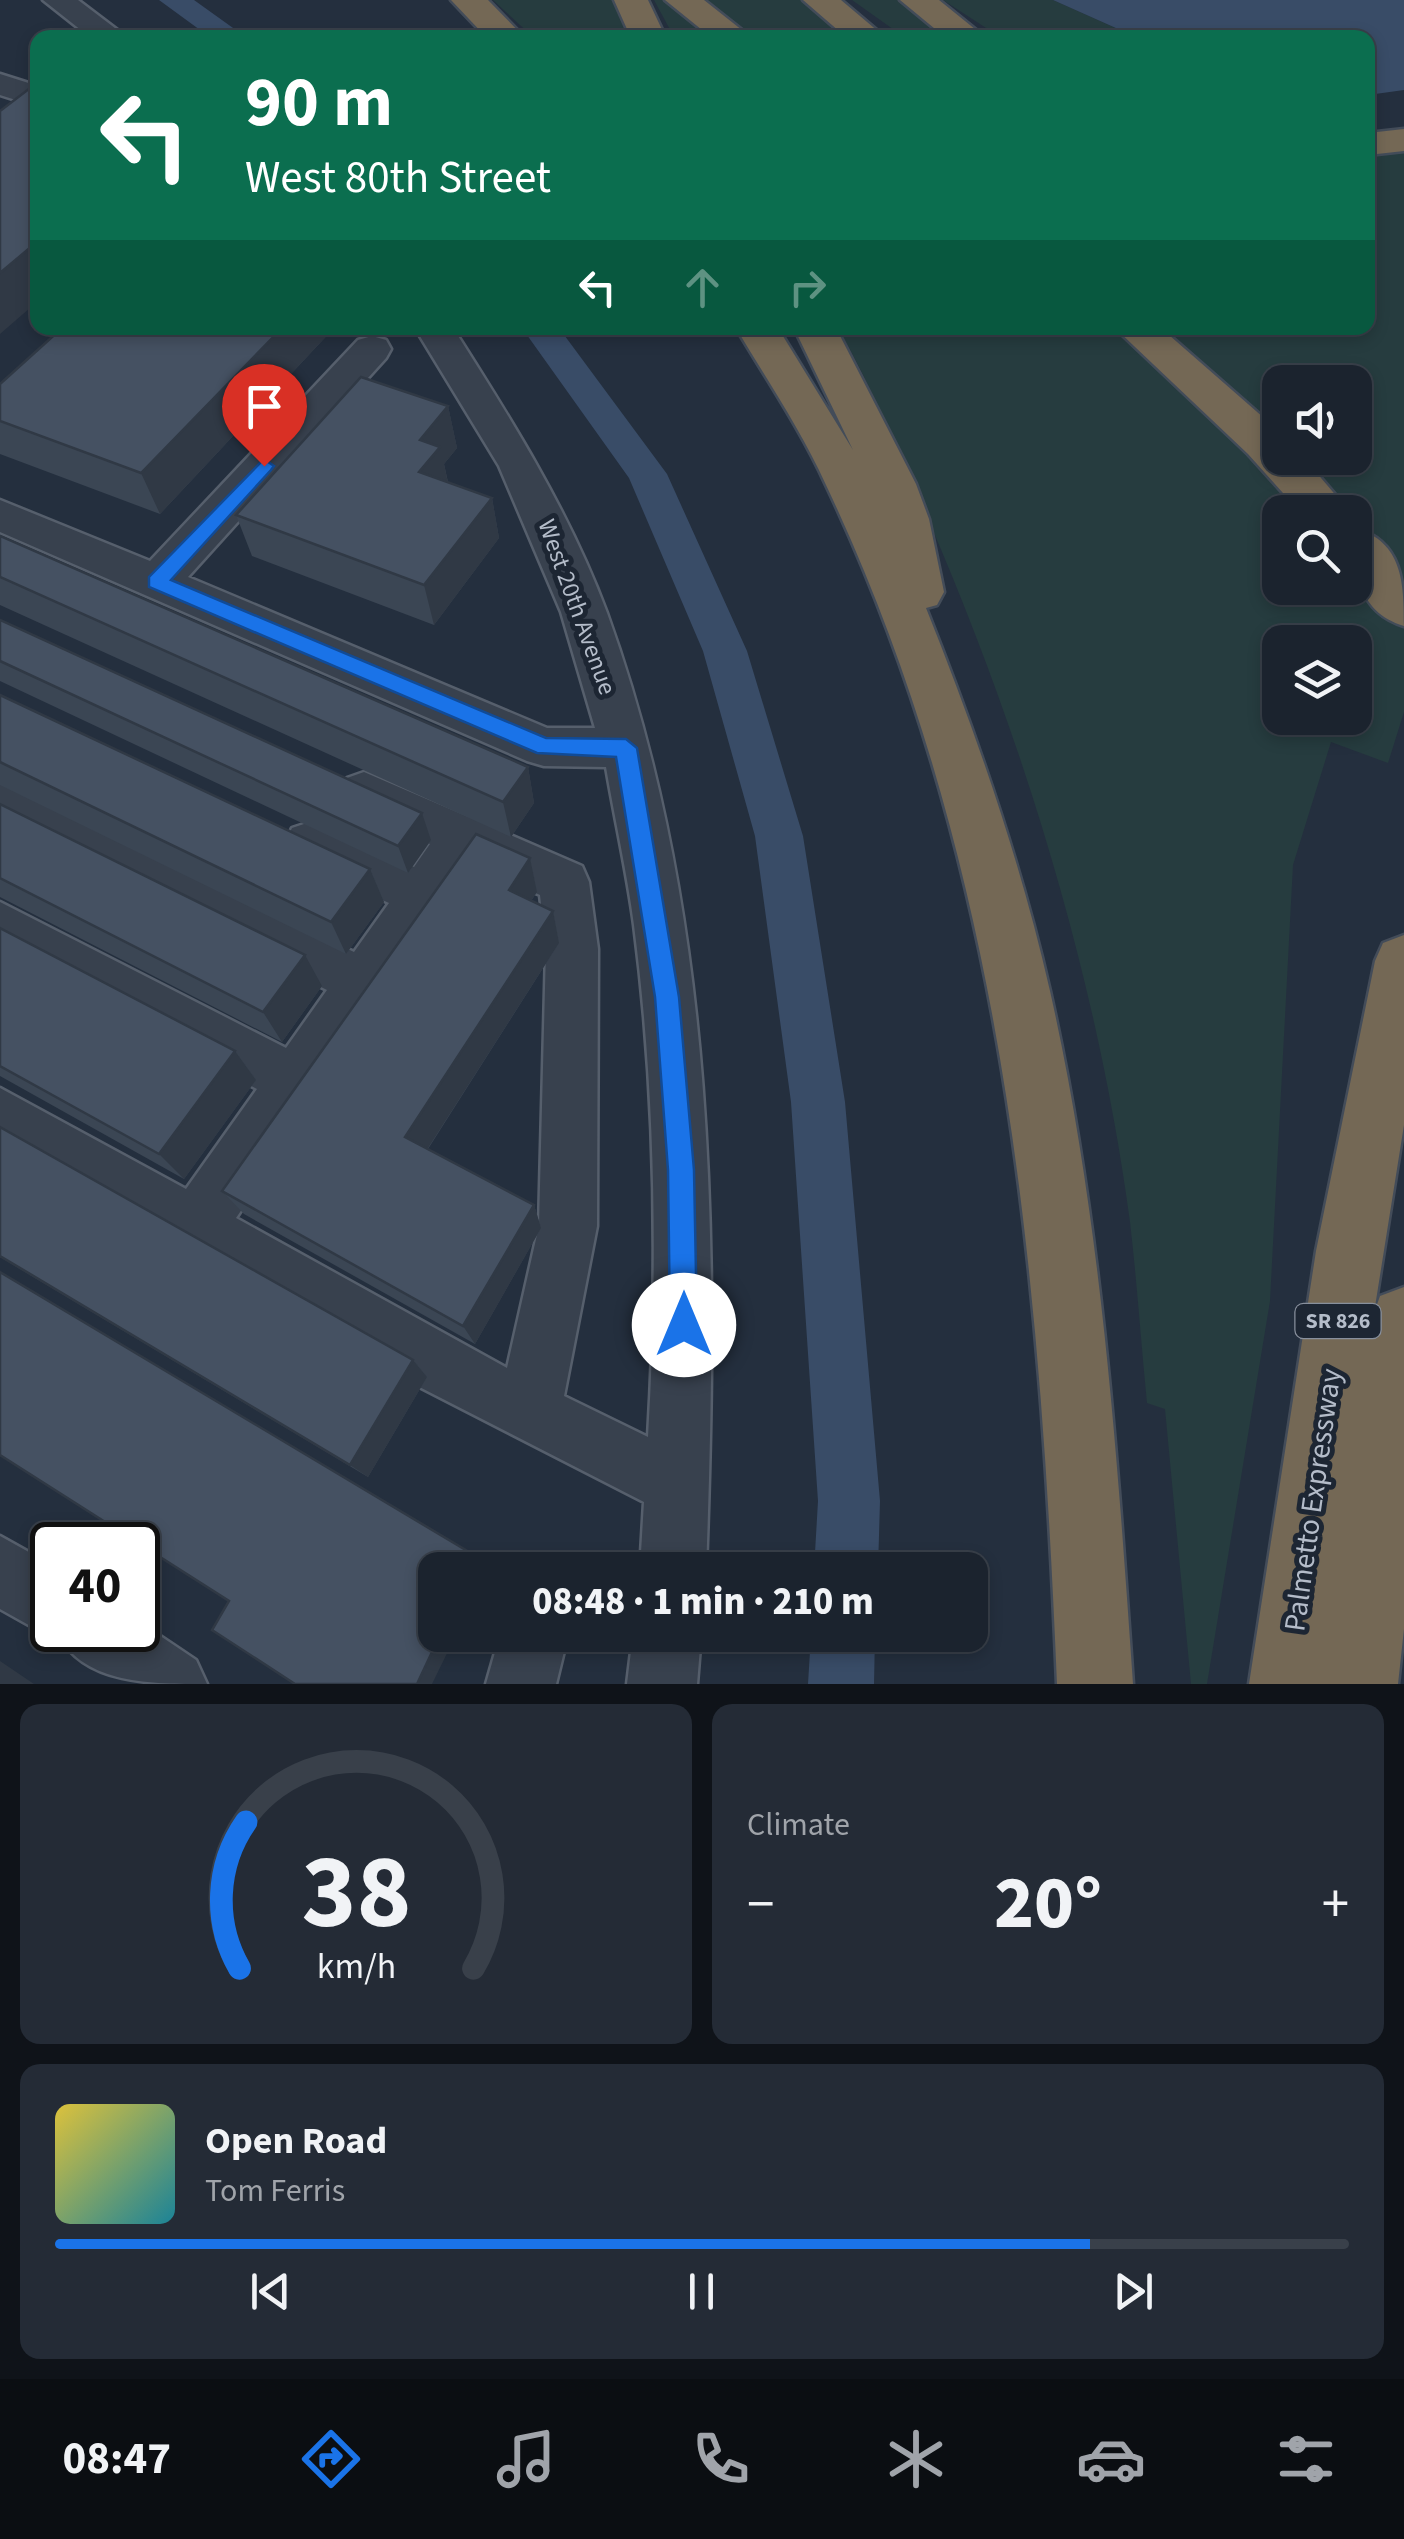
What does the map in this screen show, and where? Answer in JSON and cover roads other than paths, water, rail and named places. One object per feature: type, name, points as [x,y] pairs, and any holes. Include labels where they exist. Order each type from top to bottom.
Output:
[{"type":"highway","points":[[468,0],[500,30]]},
{"type":"highway","points":[[631,0],[645,30]]},
{"type":"highway","points":[[682,0],[724,30]]},
{"type":"highway","points":[[820,0],[859,30]]},
{"type":"highway","points":[[918,0],[958,30]]},
{"type":"highway","points":[[1375,127],[1404,124]]},
{"type":"highway","points":[[1375,143],[1404,140]]},
{"type":"highway","points":[[760,335],[843,472],[943,707],[989,855],[1034,1044],[1067,1264],[1083,1442],[1095,1684]]},
{"type":"highway","points":[[818,335],[893,484],[906,519],[943,707]]},
{"type":"highway","points":[[1144,335],[1264,442],[1311,495]]},
{"type":"highway","points":[[1372,567],[1404,606]]},
{"type":"highway","name":"Palmetto Expressway","points":[[1288,1684],[1349,1251],[1404,961]]},
{"type":"highway","points":[[1360,1684],[1404,1320]]},
{"type":"street","points":[[58,0],[101,30]]},
{"type":"street","points":[[0,84],[29,105]]},
{"type":"street","name":"West 20th Avenue","points":[[438,335],[506,440],[544,516],[592,638],[626,748],[658,926],[676,1094],[684,1325],[673,1552]]},
{"type":"street","points":[[156,582],[372,349]]},
{"type":"street","points":[[0,515],[544,747],[626,748]]},
{"type":"street","points":[[321,772],[564,882],[570,932],[568,1226],[529,1413]]},
{"type":"street","points":[[0,804],[363,982]]},
{"type":"street","points":[[265,822],[424,895]]},
{"type":"street","points":[[196,1225],[464,836]]},
{"type":"street","points":[[0,924],[296,1082]]},
{"type":"street","points":[[0,1114],[529,1413],[678,1485]]},
{"type":"street","points":[[0,1569],[30,1589]]},
{"type":"street","points":[[124,1652],[172,1684]]},
{"type":"street","points":[[521,1684],[529,1652]]},
{"type":"street","points":[[662,1684],[665,1652]]},
{"type":"water","points":[[1053,0],[1404,0],[1404,90],[1375,94],[1375,30],[1120,30]]},
{"type":"waterway","points":[[174,0],[220,30]]},
{"type":"waterway","points":[[545,335],[647,474],[725,651],[779,836],[818,1102],[849,1501],[847,1552]]},
{"type":"waterway","points":[[841,1684],[842,1652]]}]
